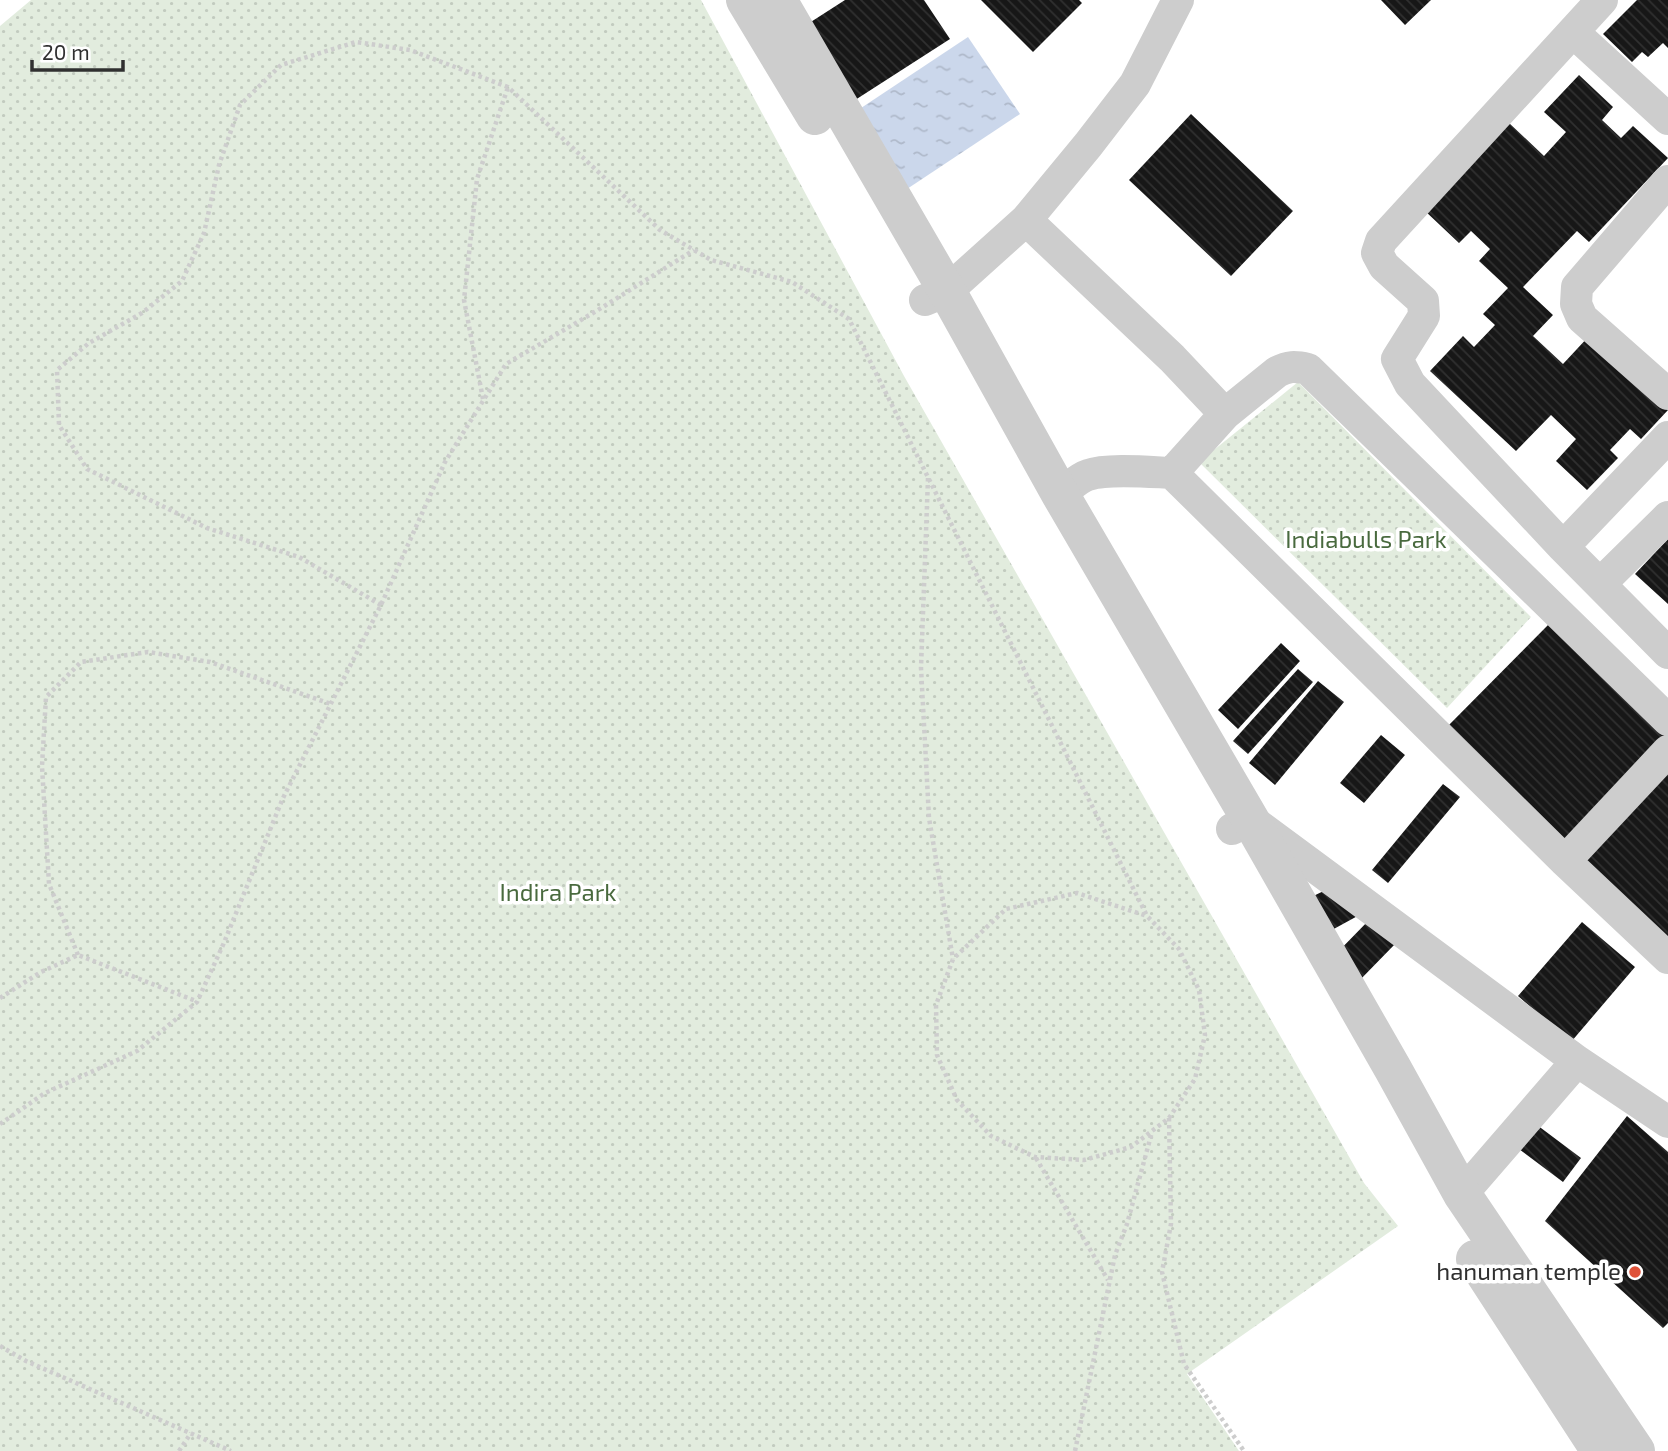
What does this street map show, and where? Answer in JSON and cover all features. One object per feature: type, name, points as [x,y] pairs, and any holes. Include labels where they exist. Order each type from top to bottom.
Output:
[{"type":"street","points":[[745,0],[936,295],[1073,484],[1241,824],[1440,1207],[1600,1451]]},
{"type":"street","points":[[778,0],[936,295],[1041,502],[1393,1069],[1462,1194],[1636,1451]]},
{"type":"street","points":[[936,295],[1026,220],[1088,145],[1135,84],[1178,0]]},
{"type":"street","points":[[1602,0],[1381,241],[1377,253],[1384,266],[1423,301],[1424,316],[1397,359],[1410,384],[1563,547],[1668,653]]},
{"type":"street","points":[[1573,32],[1668,118]]},
{"type":"street","points":[[1668,181],[1577,287],[1576,304],[1582,318],[1668,394]]},
{"type":"street","points":[[1026,220],[1172,358],[1225,414]]},
{"type":"street","points":[[1172,473],[1225,414],[1277,372],[1286,367],[1308,369],[1668,720]]},
{"type":"street","points":[[1563,547],[1668,437]]},
{"type":"street","points":[[1073,484],[1100,472],[1172,473],[1565,861],[1668,958]]},
{"type":"street","points":[[1600,584],[1668,517]]},
{"type":"street","points":[[1565,861],[1668,751]]},
{"type":"street","points":[[1241,824],[1668,1122]]},
{"type":"street","points":[[1462,1194],[1577,1060]]},
{"type":"path","points":[[381,605],[299,557],[207,528],[87,469],[59,425],[57,370],[89,343],[142,313],[182,281],[204,233],[219,165],[240,106],[281,65],[356,42],[410,50],[508,88],[660,230],[710,260],[792,282],[849,319],[1147,916],[1179,948],[1199,990],[1205,1035],[1195,1079],[1170,1118],[1131,1147],[1084,1160],[1035,1157],[991,1136],[957,1100],[937,1055],[936,1005],[953,959],[1006,909],[1077,893],[1147,916]]},
{"type":"path","points":[[484,400],[464,300],[478,179],[508,88]]},
{"type":"path","points":[[0,1124],[45,1093],[137,1051],[197,1002],[284,798],[381,605],[445,462],[506,364],[694,250]]},
{"type":"path","points":[[928,478],[921,668],[929,818],[953,959]]},
{"type":"path","points":[[78,955],[50,884],[42,766],[47,697],[81,662],[148,652],[210,662],[331,704]]},
{"type":"path","points":[[0,998],[41,972],[78,955],[197,1002]]},
{"type":"path","points":[[1170,1118],[1171,1224],[1162,1272],[1184,1364],[1244,1451]]},
{"type":"path","points":[[1075,1451],[1115,1255],[1127,1224],[1152,1131]]},
{"type":"path","points":[[1035,1157],[1109,1281]]},
{"type":"path","points":[[0,1346],[26,1361],[231,1451]]},
{"type":"path","points":[[179,1451],[191,1433]]},
{"type":"green space","name":"Indira Park","points":[[31,0],[701,0],[904,376],[1364,1183],[1398,1226],[1187,1374],[1239,1451],[0,1451],[0,26]]},
{"type":"green space","name":"Indiabulls Park","points":[[1298,382],[1531,617],[1447,708],[1199,462]]},
{"type":"water","points":[[968,37],[1020,114],[904,191],[852,114]]},
{"type":"building","points":[[845,0],[924,0],[950,39],[852,102],[803,27]]},
{"type":"building","points":[[981,0],[1079,0],[1082,3],[1033,52]]},
{"type":"building","points":[[1381,0],[1431,0],[1405,25]]},
{"type":"building","points":[[1637,0],[1668,0],[1668,48],[1663,43],[1648,57],[1642,52],[1632,62],[1603,34]]},
{"type":"building","points":[[1579,75],[1613,107],[1602,120],[1621,138],[1633,126],[1668,158],[1589,242],[1577,231],[1523,287],[1553,315],[1533,336],[1563,364],[1590,335],[1668,408],[1641,439],[1630,429],[1610,450],[1618,458],[1587,490],[1556,461],[1576,439],[1551,415],[1516,451],[1430,371],[1463,336],[1474,347],[1495,325],[1483,314],[1508,288],[1479,261],[1490,249],[1471,231],[1459,243],[1424,210],[1508,122],[1544,156],[1566,132],[1544,112]]},
{"type":"building","points":[[1191,114],[1293,211],[1231,276],[1129,180]]},
{"type":"building","points":[[1668,539],[1668,604],[1635,574]]},
{"type":"building","points":[[1550,623],[1668,739],[1566,849],[1444,730]]},
{"type":"building","points":[[1281,643],[1300,661],[1238,729],[1218,710]]},
{"type":"building","points":[[1298,669],[1313,682],[1248,754],[1233,741]]},
{"type":"building","points":[[1318,681],[1344,702],[1275,785],[1249,763]]},
{"type":"building","points":[[1381,735],[1405,755],[1364,803],[1340,783]]},
{"type":"building","points":[[1668,765],[1668,941],[1579,856]]},
{"type":"building","points":[[1443,784],[1460,797],[1388,883],[1372,870]]},
{"type":"building","points":[[1336,885],[1363,913],[1321,936],[1301,902]]},
{"type":"building","points":[[1371,918],[1396,943],[1357,983],[1332,958]]},
{"type":"building","points":[[1582,922],[1635,967],[1571,1042],[1518,996]]},
{"type":"building","name":"hanuman temple","points":[[1627,1116],[1668,1152],[1668,1323],[1663,1328],[1545,1221]]},
{"type":"building","points":[[1537,1125],[1581,1158],[1563,1182],[1519,1149]]},
{"type":"place","name":"hanuman temple","points":[[1635,1272]]}]
